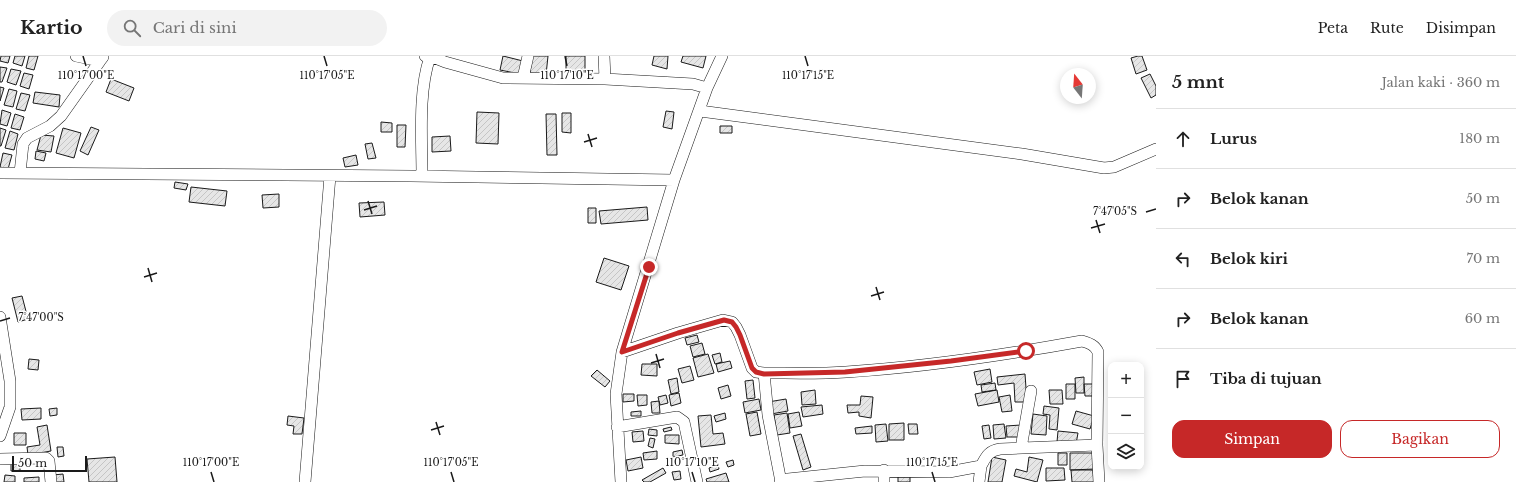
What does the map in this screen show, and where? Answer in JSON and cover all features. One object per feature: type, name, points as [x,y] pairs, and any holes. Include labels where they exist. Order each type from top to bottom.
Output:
[{"type":"street","points":[[76,56],[102,58]]},
{"type":"street","points":[[422,176],[423,106],[425,73],[428,56],[503,78],[605,79],[693,84],[707,88]]},
{"type":"street","points":[[523,78],[528,56]]},
{"type":"street","points":[[604,56],[605,79]]},
{"type":"street","points":[[621,482],[616,394],[622,352],[674,180],[707,88],[722,56]]},
{"type":"street","points":[[20,174],[23,144],[27,138],[50,126],[61,116],[102,58]]},
{"type":"street","points":[[700,111],[1007,152],[1104,168],[1114,167],[1156,150]]},
{"type":"street","points":[[0,173],[422,176],[674,180]]},
{"type":"street","points":[[306,482],[330,176]]},
{"type":"street","points":[[0,317],[10,381],[10,407],[0,436]]},
{"type":"street","points":[[622,352],[678,333],[724,320],[732,322],[736,327],[752,368],[756,372],[764,374],[845,372],[878,369],[1026,351],[1082,341],[1096,347],[1098,352],[1099,482]]},
{"type":"street","points":[[764,374],[768,415],[781,482],[820,476],[884,470],[949,472],[980,466]]},
{"type":"street","points":[[1021,448],[1031,391]]},
{"type":"street","points":[[617,427],[677,417],[681,418],[684,422],[698,482]]},
{"type":"street","points":[[979,482],[980,466],[987,454],[992,450],[1098,445]]},
{"type":"street","points":[[0,459],[46,458],[49,461],[51,482]]},
{"type":"street","points":[[884,470],[884,482]]},
{"type":"building","points":[[1,56],[10,56],[8,63],[0,61]]},
{"type":"building","points":[[15,56],[25,56],[22,66],[13,63]]},
{"type":"building","points":[[29,56],[38,56],[34,70],[26,68]]},
{"type":"building","points":[[503,56],[523,61],[520,74],[500,70]]},
{"type":"building","points":[[532,56],[548,56],[546,75],[530,73]]},
{"type":"building","points":[[566,56],[585,56],[585,72],[566,71]]},
{"type":"building","points":[[654,56],[668,56],[667,69],[652,65]]},
{"type":"building","points":[[683,56],[706,56],[703,68],[681,62]]},
{"type":"building","points":[[1142,56],[1147,70],[1136,74],[1131,58]]},
{"type":"building","points":[[0,67],[7,68],[2,82],[0,82]]},
{"type":"building","points":[[11,69],[21,71],[16,85],[7,82]]},
{"type":"building","points":[[24,73],[33,75],[29,89],[20,86]]},
{"type":"building","points":[[1150,74],[1156,86],[1156,95],[1151,98],[1141,78]]},
{"type":"building","points":[[111,79],[134,88],[129,101],[106,92]]},
{"type":"building","points":[[0,87],[4,88],[0,101]]},
{"type":"building","points":[[9,89],[17,91],[13,107],[4,105]]},
{"type":"building","points":[[35,92],[60,95],[59,107],[33,103]]},
{"type":"building","points":[[21,93],[30,95],[25,111],[16,109]]},
{"type":"building","points":[[2,110],[11,113],[7,126],[0,124]]},
{"type":"building","points":[[666,111],[674,112],[672,129],[663,127]]},
{"type":"building","points":[[477,112],[499,113],[498,144],[476,143]]},
{"type":"building","points":[[562,113],[571,113],[571,133],[562,132]]},
{"type":"building","points":[[15,114],[24,117],[20,130],[11,128]]},
{"type":"building","points":[[546,114],[556,114],[557,155],[547,155]]},
{"type":"building","points":[[381,122],[392,123],[392,132],[381,132]]},
{"type":"building","points":[[397,125],[406,125],[405,147],[397,147]]},
{"type":"building","points":[[720,126],[732,126],[732,133],[720,133]]},
{"type":"building","points":[[91,127],[99,130],[88,155],[80,151]]},
{"type":"building","points":[[0,128],[6,130],[1,146],[0,146]]},
{"type":"building","points":[[63,128],[81,133],[74,158],[56,153]]},
{"type":"building","points":[[10,131],[18,134],[14,150],[5,148]]},
{"type":"building","points":[[41,135],[54,136],[51,152],[37,150]]},
{"type":"building","points":[[450,136],[451,151],[432,152],[432,137]]},
{"type":"building","points":[[372,143],[376,158],[368,159],[365,144]]},
{"type":"building","points":[[36,151],[46,153],[44,161],[35,159]]},
{"type":"building","points":[[3,153],[12,155],[8,169],[0,167]]},
{"type":"building","points":[[356,155],[358,165],[345,167],[343,158]]},
{"type":"building","points":[[175,182],[188,184],[186,190],[174,188]]},
{"type":"building","points":[[191,187],[227,191],[225,206],[189,202]]},
{"type":"building","points":[[279,194],[279,207],[263,208],[262,195]]},
{"type":"building","points":[[384,202],[385,215],[360,217],[359,203]]},
{"type":"building","points":[[647,207],[648,220],[601,224],[599,211]]},
{"type":"building","points":[[588,208],[596,208],[596,223],[588,223]]},
{"type":"building","points":[[604,258],[629,266],[621,290],[596,282]]},
{"type":"building","points":[[22,296],[28,319],[18,322],[12,298]]},
{"type":"building","points":[[697,335],[699,342],[687,345],[685,338]]},
{"type":"building","points":[[702,343],[705,354],[693,357],[690,346]]},
{"type":"building","points":[[720,353],[722,362],[715,364],[712,355]]},
{"type":"building","points":[[708,354],[714,373],[698,377],[693,358]]},
{"type":"building","points":[[29,359],[39,360],[38,370],[28,369]]},
{"type":"building","points":[[730,361],[732,368],[718,372],[716,364]]},
{"type":"building","points":[[642,364],[657,364],[657,376],[641,375]]},
{"type":"building","points":[[690,366],[694,380],[682,383],[678,369]]},
{"type":"building","points":[[990,369],[992,382],[977,385],[974,372]]},
{"type":"building","points":[[597,370],[610,381],[605,387],[591,376]]},
{"type":"building","points":[[1025,374],[1027,402],[1015,402],[1014,383],[998,385],[997,377]]},
{"type":"building","points":[[1084,377],[1084,393],[1076,393],[1075,378]]},
{"type":"building","points":[[677,378],[679,392],[671,394],[668,380]]},
{"type":"building","points":[[753,380],[755,398],[747,399],[745,381]]},
{"type":"building","points":[[995,383],[996,390],[982,392],[981,385]]},
{"type":"building","points":[[1066,384],[1075,384],[1075,399],[1066,399]]},
{"type":"building","points":[[1084,384],[1097,384],[1097,396],[1085,396]]},
{"type":"building","points":[[728,385],[731,396],[721,399],[718,388]]},
{"type":"building","points":[[815,390],[816,404],[802,405],[801,392]]},
{"type":"building","points":[[997,390],[999,402],[978,406],[975,394]]},
{"type":"building","points":[[1049,390],[1062,390],[1063,404],[1050,404]]},
{"type":"building","points":[[679,393],[681,403],[671,406],[669,395]]},
{"type":"building","points":[[623,394],[634,394],[634,401],[623,402]]},
{"type":"building","points":[[637,395],[647,395],[647,405],[638,406]]},
{"type":"building","points":[[666,395],[668,403],[660,405],[658,397]]},
{"type":"building","points":[[1010,395],[1012,411],[1002,412],[999,397]]},
{"type":"building","points":[[861,396],[873,397],[871,418],[859,416],[859,412],[848,413],[847,405],[860,405]]},
{"type":"building","points":[[759,399],[761,410],[745,413],[743,402]]},
{"type":"building","points":[[786,399],[788,411],[771,414],[768,402]]},
{"type":"building","points":[[659,401],[660,413],[652,413],[651,402]]},
{"type":"building","points":[[822,405],[823,414],[803,417],[801,407]]},
{"type":"building","points":[[1044,406],[1059,408],[1057,430],[1049,429],[1050,415],[1043,414]]},
{"type":"building","points":[[41,408],[41,419],[22,420],[21,409]]},
{"type":"building","points":[[57,408],[57,415],[50,416],[49,409]]},
{"type":"building","points":[[641,411],[641,416],[631,416],[631,412]]},
{"type":"building","points":[[1076,411],[1094,416],[1090,429],[1072,424]]},
{"type":"building","points":[[757,412],[761,434],[750,436],[746,414]]},
{"type":"building","points":[[799,412],[802,426],[790,428],[788,414]]},
{"type":"building","points":[[725,413],[726,419],[716,422],[714,416]]},
{"type":"building","points":[[787,413],[790,433],[777,435],[774,415]]},
{"type":"building","points":[[1033,414],[1047,416],[1046,435],[1031,434]]},
{"type":"building","points":[[711,415],[713,434],[723,433],[725,444],[701,447],[698,416]]},
{"type":"building","points":[[288,416],[304,418],[302,434],[293,434],[294,426],[287,425]]},
{"type":"building","points":[[904,423],[904,440],[889,440],[889,424]]},
{"type":"building","points":[[886,424],[888,441],[876,442],[875,425]]},
{"type":"building","points":[[908,424],[917,424],[918,434],[909,434]]},
{"type":"building","points":[[1004,424],[1006,438],[994,439],[993,425]]},
{"type":"building","points":[[47,425],[51,451],[28,455],[27,447],[40,445],[37,427]]},
{"type":"building","points":[[989,425],[991,438],[984,439],[982,426]]},
{"type":"building","points":[[1021,425],[1021,437],[1007,437],[1006,426]]},
{"type":"building","points":[[872,426],[872,433],[856,434],[855,428]]},
{"type":"building","points":[[671,427],[672,430],[664,432],[663,429]]},
{"type":"building","points":[[649,429],[657,430],[657,436],[648,435]]},
{"type":"building","points":[[643,431],[644,441],[633,442],[632,432]]},
{"type":"building","points":[[1058,431],[1078,433],[1076,444],[1057,442]]},
{"type":"building","points":[[14,433],[26,433],[26,445],[14,445]]},
{"type":"building","points":[[801,434],[811,467],[803,470],[793,436]]},
{"type":"building","points":[[665,435],[679,435],[679,444],[665,443]]},
{"type":"building","points":[[650,438],[655,439],[653,448],[648,446]]},
{"type":"building","points":[[57,447],[63,447],[64,456],[58,457]]},
{"type":"building","points":[[682,450],[683,455],[673,457],[673,452]]},
{"type":"building","points":[[657,451],[657,459],[644,460],[643,453]]},
{"type":"building","points":[[1058,453],[1067,453],[1067,465],[1058,465]]},
{"type":"building","points":[[1070,453],[1095,453],[1095,469],[1070,470]]},
{"type":"building","points":[[115,457],[117,482],[89,482],[87,459]]},
{"type":"building","points":[[641,457],[643,468],[628,471],[626,460]]},
{"type":"building","points":[[992,457],[1006,460],[1002,482],[988,482]]},
{"type":"building","points":[[1029,457],[1043,460],[1037,482],[1014,476],[1016,469],[1027,472]]},
{"type":"building","points":[[733,460],[734,465],[728,467],[726,462]]},
{"type":"building","points":[[11,462],[20,462],[20,471],[11,471]]},
{"type":"building","points":[[718,465],[719,469],[710,472],[709,468]]},
{"type":"building","points":[[663,468],[666,473],[650,482],[644,482],[642,480]]},
{"type":"building","points":[[1046,468],[1064,468],[1065,480],[1046,481]]},
{"type":"building","points":[[1071,470],[1093,470],[1094,482],[1072,482]]},
{"type":"building","points":[[680,471],[681,479],[674,480],[672,472]]},
{"type":"building","points":[[726,473],[729,482],[707,482],[706,479]]},
{"type":"building","points":[[63,474],[64,482],[54,482],[53,475]]},
{"type":"building","points":[[898,474],[910,474],[910,482],[898,482]]},
{"type":"building","points":[[5,475],[15,476],[15,482],[4,482]]},
{"type":"building","points":[[39,477],[39,482],[24,482],[24,478]]},
{"type":"route","points":[[649,267],[622,352],[678,333],[724,320],[732,322],[736,327],[752,368],[756,372],[764,374],[845,372],[951,361],[1026,351]]}]
